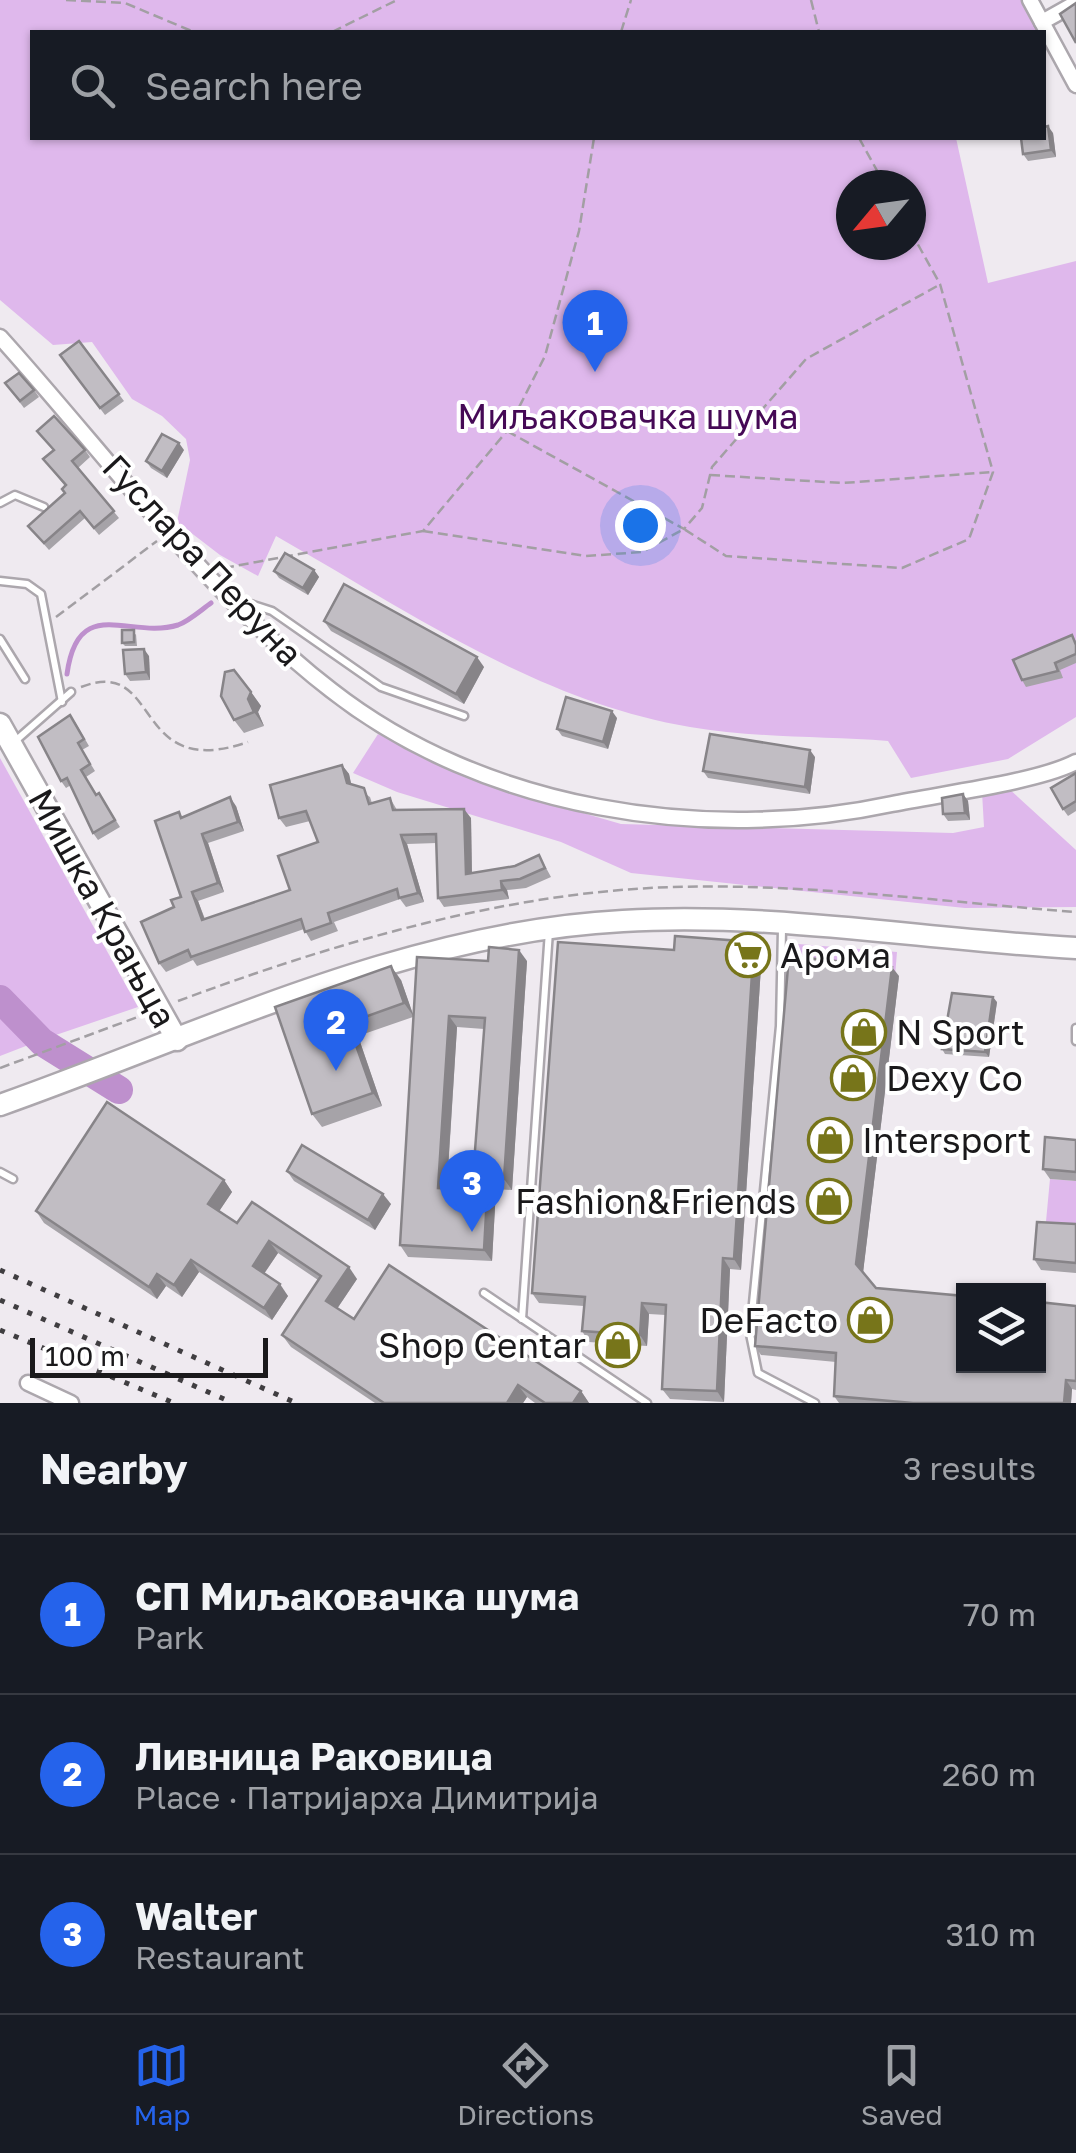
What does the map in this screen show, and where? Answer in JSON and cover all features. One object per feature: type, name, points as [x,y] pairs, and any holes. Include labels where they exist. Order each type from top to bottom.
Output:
[{"type":"main road","name":"Мишка Крањца","points":[[0,724],[177,1040]]},
{"type":"main road","points":[[0,1106],[357,976],[459,946],[549,929],[621,920],[782,922],[1076,948]]},
{"type":"street","points":[[1030,0],[1076,86]]},
{"type":"street","points":[[1042,22],[1076,3]]},
{"type":"street","name":"Гуслара Перуна","points":[[0,337],[229,598],[334,692],[390,728],[516,784],[631,814],[816,818],[1047,772],[1076,762]]},
{"type":"street","points":[[28,1383],[71,1403]]},
{"type":"lane","points":[[0,503],[15,495],[44,507]]},
{"type":"lane","points":[[0,580],[34,588],[41,594],[48,620],[51,663],[62,702]]},
{"type":"lane","points":[[229,598],[272,611],[380,688],[464,716]]},
{"type":"lane","points":[[0,639],[25,679]]},
{"type":"lane","points":[[12,744],[71,692]]},
{"type":"lane","points":[[782,922],[780,1026],[750,1334],[758,1373],[815,1403]]},
{"type":"lane","points":[[522,1319],[549,929]]},
{"type":"lane","points":[[1076,1028],[1076,1041]]},
{"type":"lane","points":[[0,1172],[14,1179]]},
{"type":"lane","points":[[484,1293],[647,1403]]},
{"type":"path","points":[[66,0],[124,3],[189,30]]},
{"type":"path","points":[[336,30],[398,0]]},
{"type":"path","points":[[622,30],[631,0]]},
{"type":"path","points":[[811,0],[818,30]]},
{"type":"path","points":[[423,531],[507,431],[546,356],[580,231],[594,140]]},
{"type":"path","points":[[860,140],[877,170]]},
{"type":"path","points":[[507,431],[726,556],[902,568],[969,539],[993,472],[940,284],[926,259]]},
{"type":"path","points":[[208,571],[423,531],[586,556],[642,552],[684,529],[702,508],[712,467],[806,360],[940,284]]},
{"type":"path","points":[[710,475],[843,482],[993,472]]},
{"type":"path","points":[[48,620],[77,604],[170,531]]},
{"type":"path","points":[[71,692],[96,682],[118,684],[136,696],[171,742],[196,752],[222,751],[248,742]]},
{"type":"path","points":[[0,1068],[160,1008]]},
{"type":"green space","name":"Миљаковачка шума","points":[[0,0],[1023,0],[1036,30],[30,30],[30,140],[956,140],[988,283],[1076,261],[1076,717],[1008,759],[911,778],[888,741],[714,731],[634,714],[579,697],[475,650],[276,536],[258,576],[220,555],[177,522],[190,460],[186,439],[162,416],[132,399],[92,342],[53,345],[0,300]]},
{"type":"green space","points":[[378,734],[500,789],[621,824],[953,833],[984,827],[982,792],[1007,787],[1076,850],[1076,907],[965,908],[631,873],[561,842],[397,792],[353,773]]},
{"type":"green space","points":[[0,758],[138,1007],[47,1038],[0,990]]},
{"type":"green space","points":[[798,944],[897,952],[895,976],[795,965]]},
{"type":"green space","points":[[0,1006],[31,1044],[0,1056]]},
{"type":"green space","points":[[1050,1179],[1076,1181],[1076,1234],[1045,1232]]},
{"type":"building","points":[[1076,3],[1076,43],[1060,14]]},
{"type":"building","points":[[1046,126],[1051,150],[1023,154],[1021,140],[1046,140]]},
{"type":"building","points":[[79,341],[119,394],[100,408],[60,355]]},
{"type":"building","points":[[19,373],[34,390],[20,401],[5,383]]},
{"type":"building","points":[[54,416],[85,450],[72,461],[114,511],[94,528],[80,511],[44,543],[28,526],[65,493],[62,489],[66,485],[43,459],[54,450],[37,431]]},
{"type":"building","points":[[162,434],[179,443],[162,471],[146,461]]},
{"type":"building","points":[[285,553],[314,570],[303,588],[274,571]]},
{"type":"building","points":[[344,584],[477,657],[456,694],[324,621]]},
{"type":"building","points":[[122,630],[134,630],[134,642],[122,643]]},
{"type":"building","points":[[1072,635],[1076,654],[1055,663],[1058,671],[1022,680],[1013,660]]},
{"type":"building","points":[[144,649],[146,672],[125,674],[123,650]]},
{"type":"building","points":[[234,670],[251,692],[248,699],[254,712],[234,720],[221,696],[225,672]]},
{"type":"building","points":[[566,697],[612,711],[603,742],[557,729]]},
{"type":"building","points":[[70,715],[84,739],[78,743],[90,764],[81,770],[115,820],[93,833],[67,778],[61,781],[38,737]]},
{"type":"building","points":[[710,734],[810,750],[805,787],[703,771]]},
{"type":"building","points":[[342,765],[347,783],[364,788],[369,804],[390,798],[393,810],[464,809],[466,874],[515,866],[539,855],[545,868],[520,879],[501,881],[502,890],[438,898],[436,834],[401,835],[418,893],[399,898],[397,889],[328,913],[331,923],[305,932],[301,919],[191,957],[188,950],[159,963],[141,922],[174,907],[171,900],[181,897],[155,821],[179,812],[181,818],[230,797],[238,822],[202,834],[218,883],[192,892],[202,920],[290,890],[278,856],[318,842],[306,811],[279,818],[270,785]]},
{"type":"building","points":[[1076,773],[1076,801],[1063,809],[1051,788]]},
{"type":"building","points":[[963,794],[965,813],[943,814],[942,798]]},
{"type":"building","points":[[675,936],[754,942],[734,1259],[723,1258],[717,1391],[662,1389],[666,1305],[642,1303],[640,1335],[582,1331],[585,1297],[532,1293],[558,942],[674,950]]},
{"type":"building","points":[[489,947],[519,950],[504,1179],[488,1178],[484,1250],[400,1245],[417,957],[488,961]],"holes":[[[449,1016],[485,1018],[472,1190],[438,1188]]]},
{"type":"building","points":[[789,956],[892,967],[856,1264],[876,1288],[956,1295],[956,1373],[1046,1373],[1046,1303],[1076,1306],[1076,1381],[1066,1380],[1064,1403],[913,1403],[834,1396],[836,1353],[755,1346]]},
{"type":"building","points":[[391,966],[404,1003],[348,1023],[373,1093],[312,1114],[275,1007]]},
{"type":"building","points":[[952,993],[993,997],[985,1052],[942,1049]]},
{"type":"building","points":[[107,1102],[224,1180],[208,1204],[237,1223],[252,1202],[349,1267],[326,1301],[354,1319],[389,1265],[581,1391],[573,1403],[545,1403],[518,1385],[507,1403],[384,1403],[282,1335],[321,1276],[269,1241],[253,1266],[280,1284],[264,1308],[191,1260],[174,1285],[157,1274],[149,1287],[36,1211]]},
{"type":"building","points":[[1045,1137],[1076,1140],[1076,1172],[1043,1169]]},
{"type":"building","points":[[302,1145],[383,1194],[368,1220],[287,1171]]},
{"type":"building","points":[[1037,1222],[1076,1224],[1076,1263],[1034,1259]]},
{"type":"waterway","points":[[67,674],[73,649],[82,634],[94,627],[178,625],[211,603]]},
{"type":"waterway","points":[[0,999],[42,1042],[119,1090]]},
{"type":"railway","points":[[0,1270],[296,1403]]},
{"type":"railway","points":[[0,1300],[233,1403]]},
{"type":"railway","points":[[0,1330],[174,1403]]},
{"type":"place","name":"СП Миљаковачка шума","points":[[595,372]]},
{"type":"place","name":"Арома","points":[[748,955]]},
{"type":"place","name":"N Sport","points":[[864,1032]]},
{"type":"place","name":"Ливница Раковица","points":[[336,1071]]},
{"type":"place","name":"Dexy Co","points":[[853,1078]]},
{"type":"place","name":"Intersport","points":[[830,1140]]},
{"type":"place","name":"Fashion&Friends","points":[[829,1201]]},
{"type":"place","name":"Walter","points":[[472,1232]]},
{"type":"place","name":"DeFacto","points":[[870,1320]]},
{"type":"place","name":"Shop Centar","points":[[618,1345]]}]
